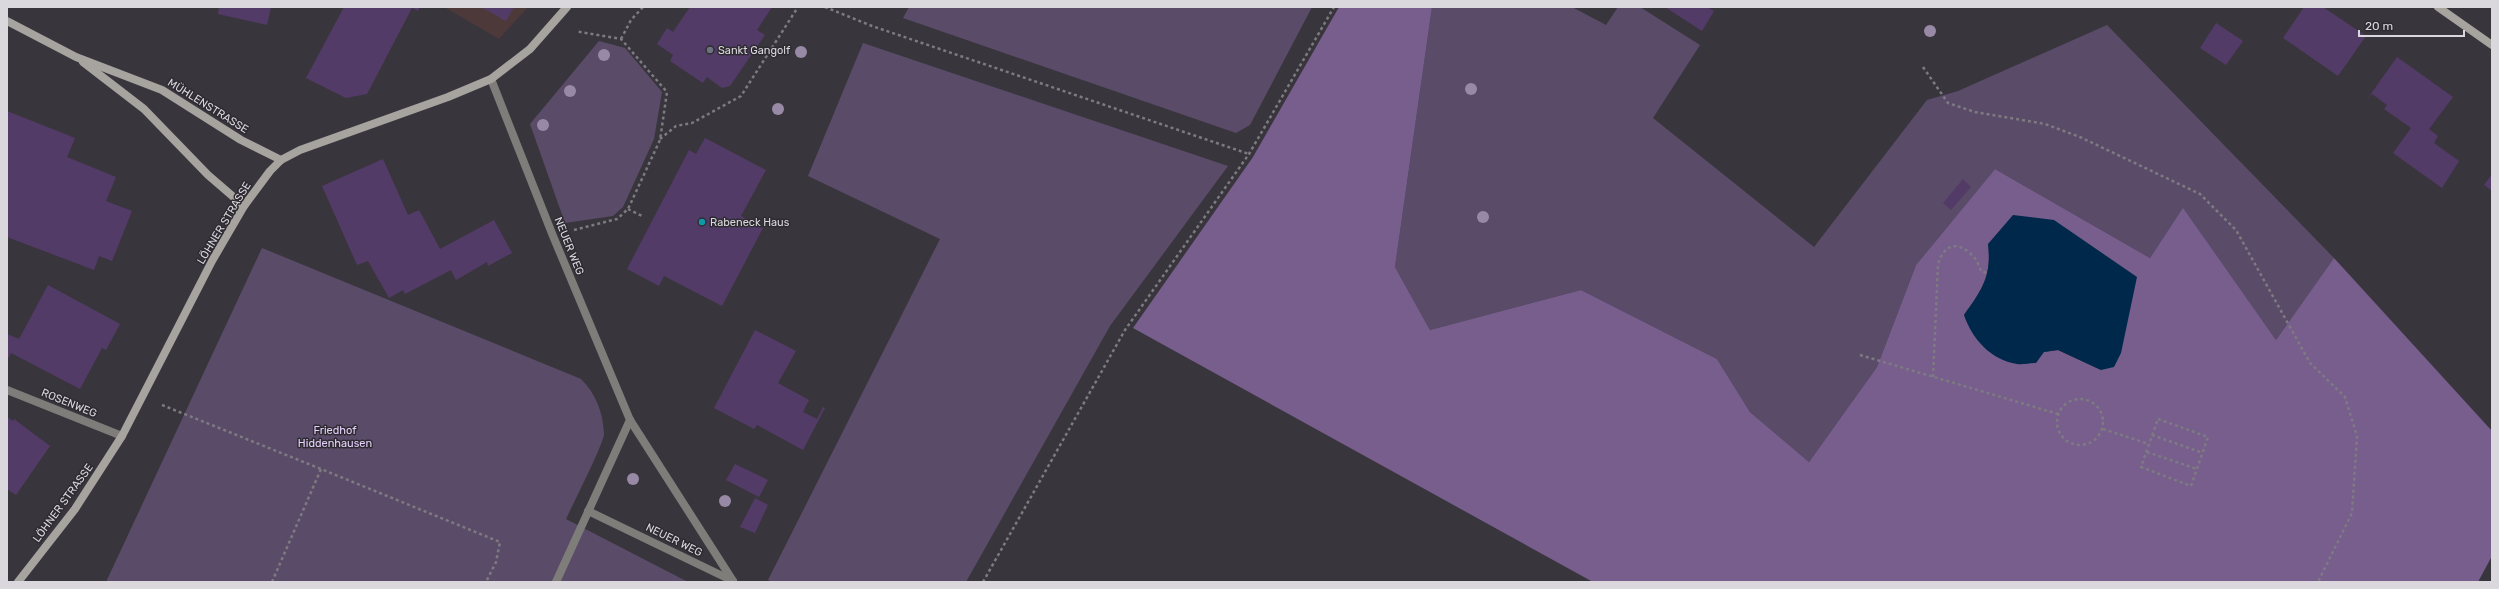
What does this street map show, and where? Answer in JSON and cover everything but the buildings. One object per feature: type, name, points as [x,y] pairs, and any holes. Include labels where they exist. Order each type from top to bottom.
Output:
[{"type":"main road","name":"LÖHNER STRASSE","points":[[18,582],[75,509],[122,436],[144,397],[212,261],[244,206],[270,171],[281,160],[300,150],[448,97],[491,79],[530,50],[567,7]]},
{"type":"main road","points":[[2438,7],[2492,45]]},
{"type":"main road","name":"MÜHLENSTRASSE","points":[[7,21],[76,57],[162,90],[240,140],[281,160]]},
{"type":"main road","name":"MÜHLENSTRASSE","points":[[76,57],[144,109],[208,175],[244,206]]},
{"type":"street","name":"NEUER WEG","points":[[491,79],[553,236],[630,420],[733,582]]},
{"type":"street","name":"ROSENWEG","points":[[7,390],[122,436]]},
{"type":"street","points":[[556,582],[630,420]]},
{"type":"street","name":"NEUER WEG","points":[[588,511],[733,582]]},
{"type":"path","points":[[621,39],[631,20],[643,7]]},
{"type":"path","points":[[660,140],[676,126],[692,123],[741,96],[798,7]]},
{"type":"path","points":[[825,7],[872,26],[1249,154]]},
{"type":"path","points":[[983,582],[1125,330],[1249,154],[1334,7]]},
{"type":"path","points":[[553,236],[617,219],[628,209],[660,140],[667,92],[621,39],[580,32],[560,16]]},
{"type":"path","points":[[1923,67],[1948,103],[1975,112],[2045,124],[2080,137],[2200,194],[2236,230],[2310,363],[2345,397],[2357,436],[2352,513],[2318,582]]},
{"type":"path","points":[[628,209],[644,217]]},
{"type":"path","points":[[1933,377],[1938,264],[1942,253],[1947,248],[1958,246],[1973,255],[1981,271],[1987,273]]},
{"type":"path","points":[[1860,355],[2058,414]]},
{"type":"path","points":[[144,397],[500,542],[496,562],[486,582]]},
{"type":"path","points":[[2084,399],[2092,401],[2102,413],[2103,429],[2094,441],[2080,446],[2073,444],[2061,435],[2057,421],[2058,414],[2069,402],[2084,399]]},
{"type":"path","points":[[2158,419],[2208,437],[2191,486],[2141,468],[2149,444],[2158,419]]},
{"type":"path","points":[[2103,429],[2149,444]]},
{"type":"path","points":[[2152,435],[2203,453]]},
{"type":"path","points":[[2147,452],[2197,469]]},
{"type":"path","points":[[272,582],[322,469]]},
{"type":"shaded area","points":[[444,7],[528,7],[499,39]]},
{"type":"shaded area","points":[[1339,7],[1432,7],[1395,267],[1430,330],[1581,290],[1717,359],[1750,412],[1809,462],[1877,367],[1916,265],[1995,169],[2150,258],[2183,208],[2276,340],[2334,258],[2492,431],[2492,556],[2478,582],[1593,582],[1133,328],[1253,157]],"holes":[[[1988,244],[2101,370],[2058,350],[2044,352],[1964,315],[1981,290],[1987,274],[1989,255]]]},
{"type":"green space","points":[[909,7],[1312,7],[1250,125],[1236,133],[903,18]]},
{"type":"green space","points":[[1432,7],[1572,7],[1606,25],[1618,7],[1640,7],[1700,45],[1653,118],[1814,247],[1927,100],[1958,91],[2107,25],[2334,258],[2276,340],[2183,209],[2150,258],[1995,169],[1916,265],[1877,367],[1809,462],[1750,412],[1717,359],[1581,290],[1430,330],[1395,267]]},
{"type":"green space","points":[[599,41],[625,48],[662,92],[654,139],[623,207],[613,216],[565,223],[530,124]]},
{"type":"green space","points":[[863,43],[1228,166],[1110,326],[966,582],[773,582],[768,580],[940,239],[808,176]]},
{"type":"green space","name":"Friedhof Hiddenhausen","points":[[262,248],[581,379],[591,391],[598,404],[604,434],[594,461],[566,519],[688,582],[106,582]]},
{"type":"water","points":[[2013,215],[2054,220],[2137,277],[2121,353],[2114,367],[2101,370],[2058,350],[2044,352],[2036,363],[2019,364],[2008,362],[1991,353],[1977,340],[1964,315],[1981,290],[1987,274],[1989,255],[1988,244]]},
{"type":"place","name":"Sankt Gangolf","points":[[710,50]]},
{"type":"place","name":"Rabeneck Haus","points":[[702,222]]}]
